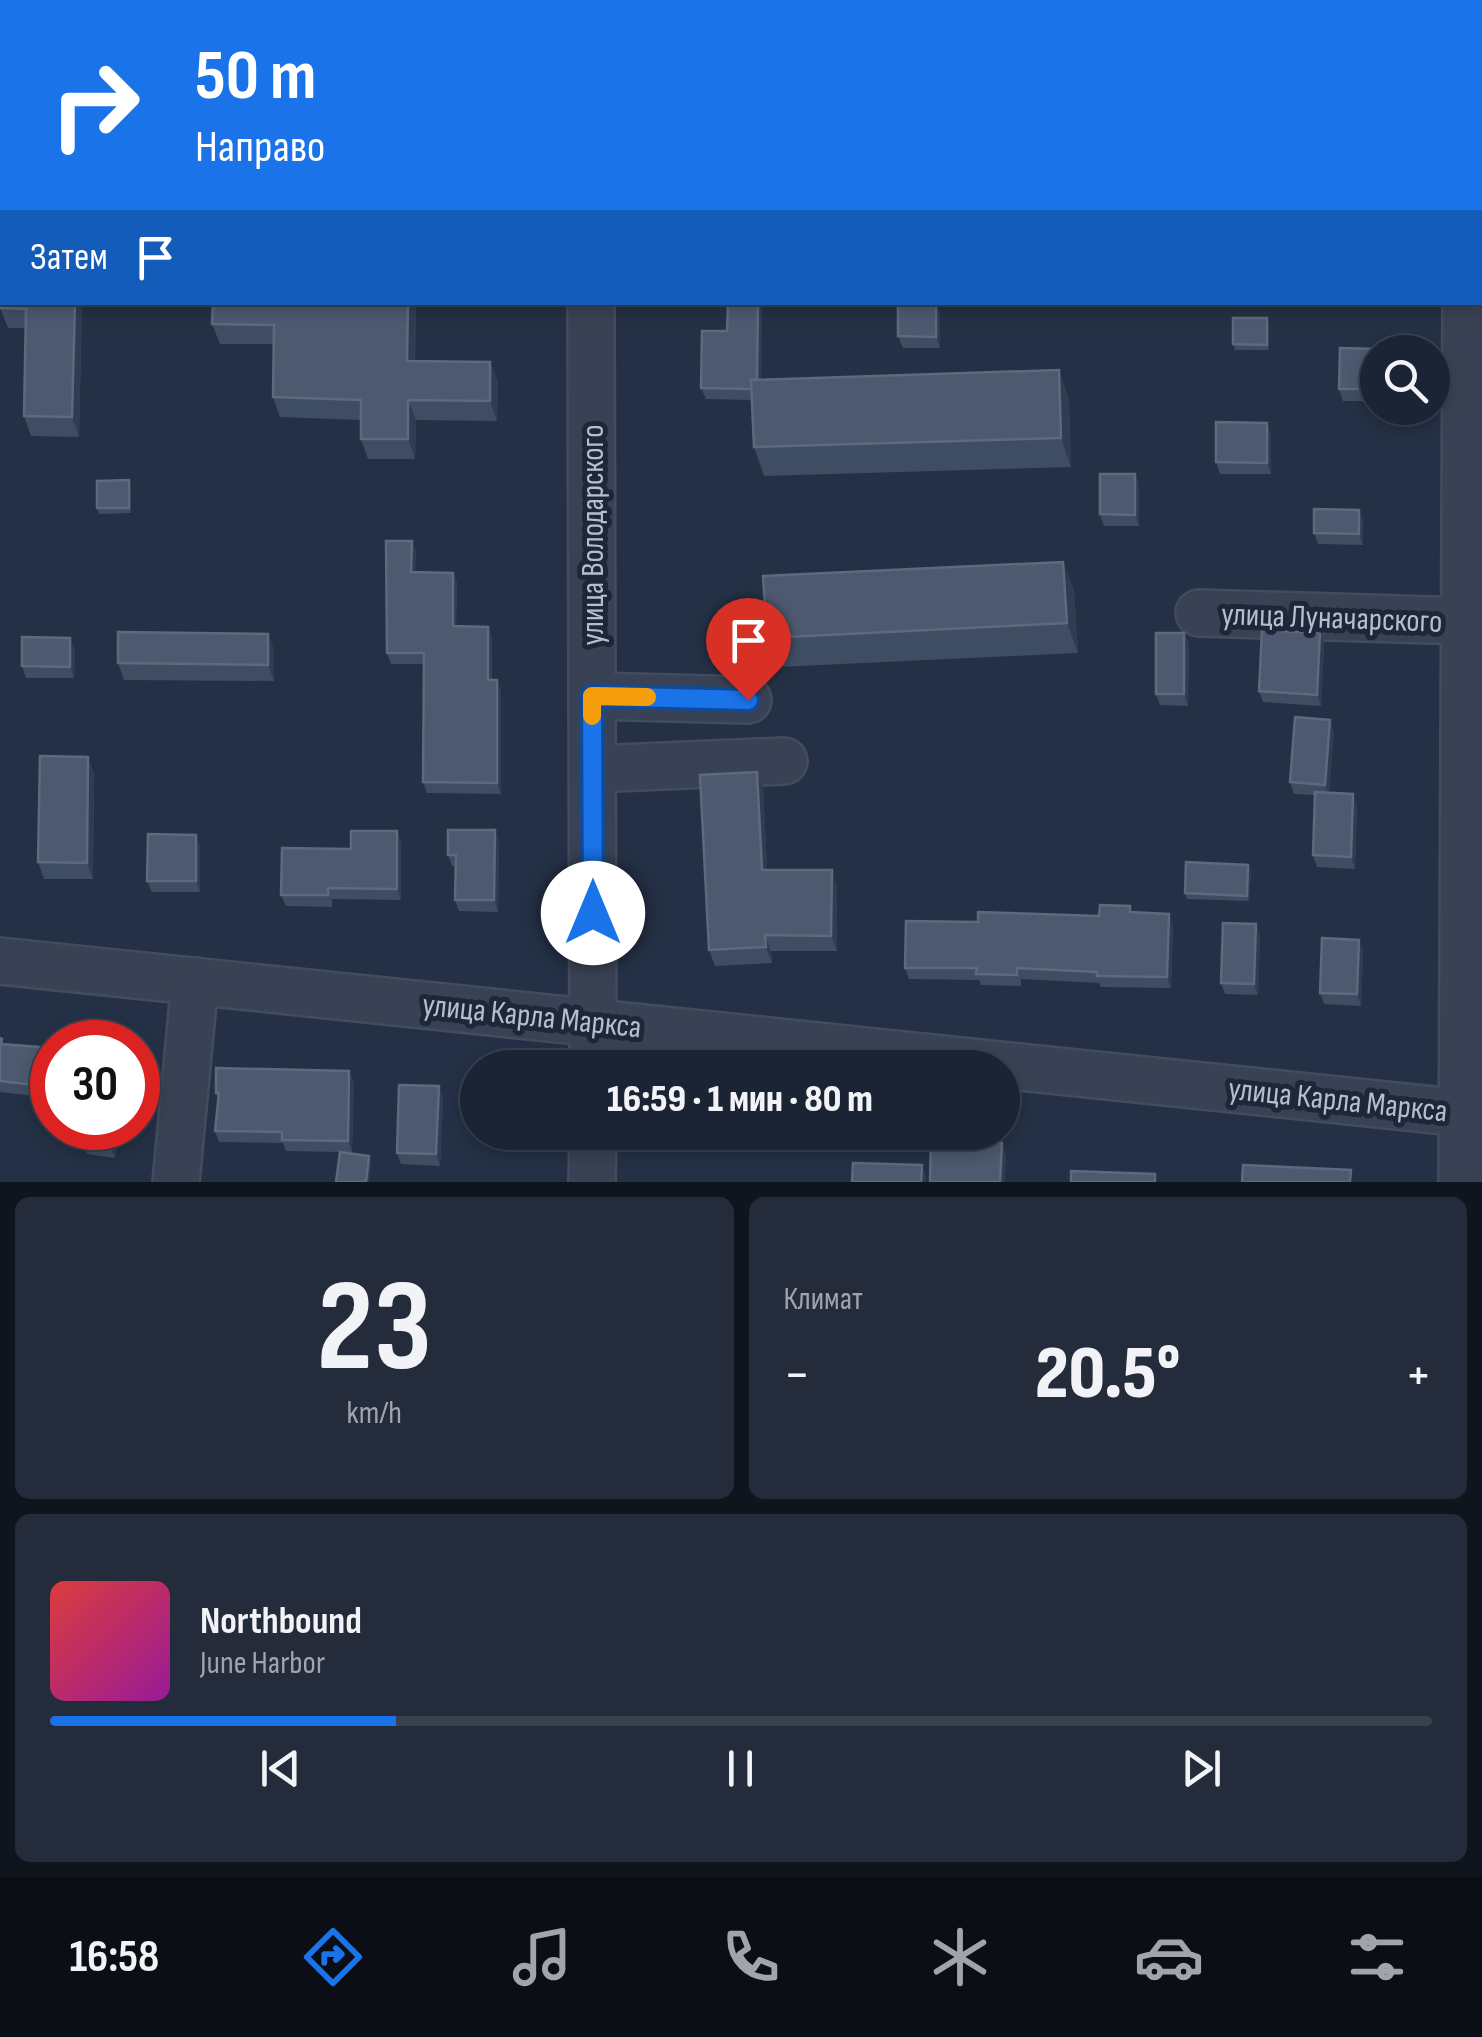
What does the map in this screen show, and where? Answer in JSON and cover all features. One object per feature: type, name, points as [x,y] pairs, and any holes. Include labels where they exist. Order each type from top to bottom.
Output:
[{"type":"street","name":"улица Володарского","points":[[591,305],[593,1050]]},
{"type":"street","name":"улица Луначарского","points":[[1462,1182],[1474,1114],[1466,621],[1466,305]]},
{"type":"street","name":"улица Луначарского","points":[[1198,613],[1466,621]]},
{"type":"street","points":[[592,696],[748,700]]},
{"type":"street","points":[[592,769],[784,761]]},
{"type":"street","name":"улица Карла Маркса","points":[[0,961],[1474,1114]]},
{"type":"street","points":[[176,1182],[195,981]]},
{"type":"street","points":[[592,1182],[593,1150]]},
{"type":"building","points":[[75,305],[72,417],[24,416],[26,309],[0,308]]},
{"type":"building","points":[[213,305],[408,305],[407,361],[490,362],[490,401],[408,400],[408,439],[361,439],[361,400],[273,397],[274,325],[212,324]]},
{"type":"building","points":[[728,305],[758,305],[757,380],[751,380],[752,389],[701,388],[702,331],[727,331]]},
{"type":"building","points":[[898,305],[936,305],[936,337],[898,336]]},
{"type":"building","points":[[1233,318],[1267,318],[1267,345],[1233,344]]},
{"type":"building","points":[[1340,348],[1360,349],[1360,389],[1339,389]]},
{"type":"building","points":[[1059,370],[1061,438],[754,447],[751,380]]},
{"type":"building","points":[[1216,422],[1267,423],[1267,463],[1216,462]]},
{"type":"building","points":[[1100,474],[1135,474],[1135,515],[1100,514]]},
{"type":"building","points":[[129,480],[129,508],[97,508],[97,481]]},
{"type":"building","points":[[1314,509],[1359,510],[1359,534],[1314,533]]},
{"type":"building","points":[[386,541],[412,541],[411,572],[453,573],[453,626],[488,627],[488,680],[497,680],[497,783],[423,782],[424,653],[387,653]]},
{"type":"building","points":[[1063,562],[1067,623],[767,638],[763,576]]},
{"type":"building","points":[[1262,630],[1320,633],[1317,695],[1259,691]]},
{"type":"building","points":[[118,632],[268,634],[268,665],[118,663]]},
{"type":"building","points":[[1156,633],[1184,633],[1184,694],[1156,694]]},
{"type":"building","points":[[22,637],[70,638],[70,667],[22,666]]},
{"type":"building","points":[[1295,717],[1330,720],[1325,785],[1290,782]]},
{"type":"building","points":[[40,756],[88,757],[87,863],[38,862]]},
{"type":"building","points":[[757,772],[762,870],[832,870],[831,936],[765,935],[766,947],[709,950],[700,775]]},
{"type":"building","points":[[1315,792],[1353,794],[1351,857],[1313,855]]},
{"type":"building","points":[[448,830],[495,830],[494,900],[455,900],[456,855],[448,855]]},
{"type":"building","points":[[351,831],[397,831],[397,889],[328,888],[328,895],[281,895],[282,848],[351,849]]},
{"type":"building","points":[[148,834],[196,835],[196,881],[147,881]]},
{"type":"building","points":[[1186,862],[1248,865],[1247,896],[1185,893]]},
{"type":"building","points":[[1100,905],[1130,906],[1130,912],[1169,914],[1167,977],[1097,976],[1097,972],[1017,968],[1017,975],[976,974],[977,968],[905,968],[906,921],[978,922],[978,912],[1099,916]]},
{"type":"building","points":[[1223,923],[1256,924],[1254,984],[1221,983]]},
{"type":"building","points":[[1322,938],[1359,940],[1357,994],[1320,993]]},
{"type":"building","points":[[0,1038],[1,1044],[30,1046],[30,1084],[0,1081]]},
{"type":"building","points":[[216,1068],[349,1071],[348,1141],[282,1140],[282,1132],[215,1131],[219,1093]]},
{"type":"building","points":[[399,1085],[439,1086],[436,1154],[397,1153]]},
{"type":"building","points":[[931,1150],[1002,1150],[1000,1182],[930,1182]]},
{"type":"building","points":[[340,1152],[369,1156],[366,1182],[336,1182]]},
{"type":"building","points":[[853,1163],[922,1165],[921,1182],[852,1182]]},
{"type":"building","points":[[1243,1165],[1351,1170],[1350,1182],[1242,1182]]},
{"type":"building","points":[[1071,1171],[1155,1174],[1155,1182],[1071,1182]]},
{"type":"slow traffic","points":[[592,716],[592,696],[647,697]]},
{"type":"route","points":[[593,913],[592,696],[748,700]]}]
